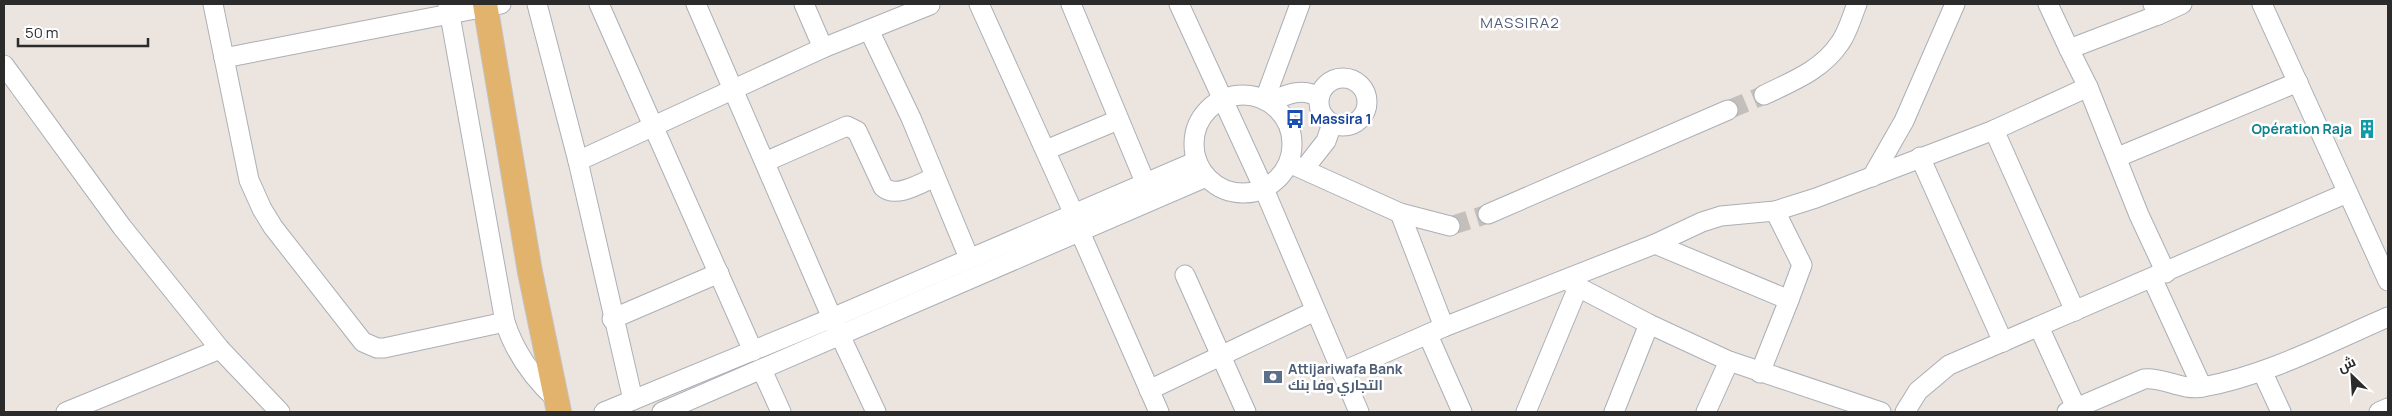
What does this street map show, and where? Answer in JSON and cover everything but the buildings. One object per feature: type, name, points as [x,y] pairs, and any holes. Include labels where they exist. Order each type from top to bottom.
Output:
[{"type":"main road","points":[[491,5],[530,272],[557,406]]},
{"type":"street","points":[[213,4],[249,180],[255,194],[273,226],[363,342],[377,348],[384,348],[505,322]]},
{"type":"street","points":[[537,4],[578,161],[612,319],[633,400]]},
{"type":"street","points":[[599,4],[655,126],[753,351]]},
{"type":"street","points":[[696,4],[832,318],[876,412]]},
{"type":"street","points":[[804,4],[823,48]]},
{"type":"street","points":[[980,4],[1073,212]]},
{"type":"street","points":[[1070,4],[1145,182]]},
{"type":"street","points":[[1179,4],[1264,189],[1340,372],[1359,412]]},
{"type":"street","points":[[1268,100],[1300,4]]},
{"type":"street","points":[[1764,95],[1814,71],[1829,57],[1842,42],[1857,4]]},
{"type":"street","points":[[1872,177],[1904,121],[1955,4]]},
{"type":"street","points":[[2048,4],[2088,87],[2118,157],[2159,276],[2202,387]]},
{"type":"street","points":[[2069,49],[2156,9],[2182,4]]},
{"type":"street","points":[[224,58],[449,9],[491,5]]},
{"type":"street","points":[[578,161],[823,48],[930,5]]},
{"type":"street","points":[[2267,5],[2298,82],[2388,280]]},
{"type":"street","points":[[449,9],[505,322],[523,362],[557,406]]},
{"type":"street","points":[[868,30],[911,118],[969,258]]},
{"type":"street","points":[[4,65],[122,227],[220,348],[280,412]]},
{"type":"street","points":[[1342,78],[1357,83],[1366,96],[1367,103],[1362,118],[1348,126],[1332,124],[1324,118],[1319,108],[1319,98],[1327,84],[1342,78]]},
{"type":"street","points":[[2118,157],[2298,82]]},
{"type":"street","points":[[1340,372],[1436,331],[1573,284],[1655,244],[1721,216],[1775,211],[1872,177],[1994,130],[2088,87]]},
{"type":"street","points":[[1268,100],[1298,92],[1316,95],[1319,98]]},
{"type":"street","points":[[1296,166],[1292,133],[1287,119],[1268,100],[1250,94],[1236,94],[1222,99],[1205,112],[1198,124],[1194,148],[1201,169],[1227,190],[1246,193],[1264,189],[1296,166],[1326,141],[1332,124]]},
{"type":"street","points":[[1488,214],[1728,110]]},
{"type":"street","points":[[1046,150],[1118,120]]},
{"type":"street","points":[[765,162],[841,128],[850,127],[856,131],[884,189],[895,192],[935,177]]},
{"type":"street","points":[[1994,130],[2076,311]]},
{"type":"street","points":[[1920,157],[2002,342]]},
{"type":"street","points":[[1296,166],[1400,213],[1450,226]]},
{"type":"street","points":[[604,412],[832,318],[1145,182],[1201,169]]},
{"type":"street","points":[[662,412],[1080,232],[1201,169]]},
{"type":"street","points":[[1905,412],[1918,392],[1949,365],[2159,276],[2347,192]]},
{"type":"street","points":[[1760,372],[1802,265],[1775,211]]},
{"type":"street","points":[[1400,213],[1462,412]]},
{"type":"street","points":[[1080,232],[1159,412]]},
{"type":"street","points":[[1655,244],[1789,300]]},
{"type":"street","points":[[612,319],[719,273]]},
{"type":"street","points":[[1185,275],[1246,412]]},
{"type":"street","points":[[1573,284],[1649,324],[1729,360],[1881,412]]},
{"type":"street","points":[[1526,412],[1573,284]]},
{"type":"street","points":[[1149,390],[1315,312]]},
{"type":"street","points":[[2039,327],[2074,411],[2144,379],[2157,378],[2189,388],[2202,387],[2262,371],[2388,317]]},
{"type":"street","points":[[1614,412],[1649,324]]},
{"type":"street","points":[[66,412],[220,348]]},
{"type":"street","points":[[1706,412],[1729,360]]},
{"type":"street","points":[[762,370],[782,412]]},
{"type":"street","points":[[2262,371],[2281,412]]},
{"type":"street","points":[[2379,412],[2388,408]]},
{"type":"tunnel","points":[[1728,110],[1764,95]]},
{"type":"tunnel","points":[[1450,226],[1488,214]]},
{"type":"place","name":"Massira 1","points":[[1295,119]]},
{"type":"place","name":"Opération Raja","points":[[2367,129]]},
{"type":"place","name":"Attijariwafa Bank التجاري وفا بنك","points":[[1273,377]]},
{"type":"district","name":"MASSIRA2","points":[[1520,23]]}]
